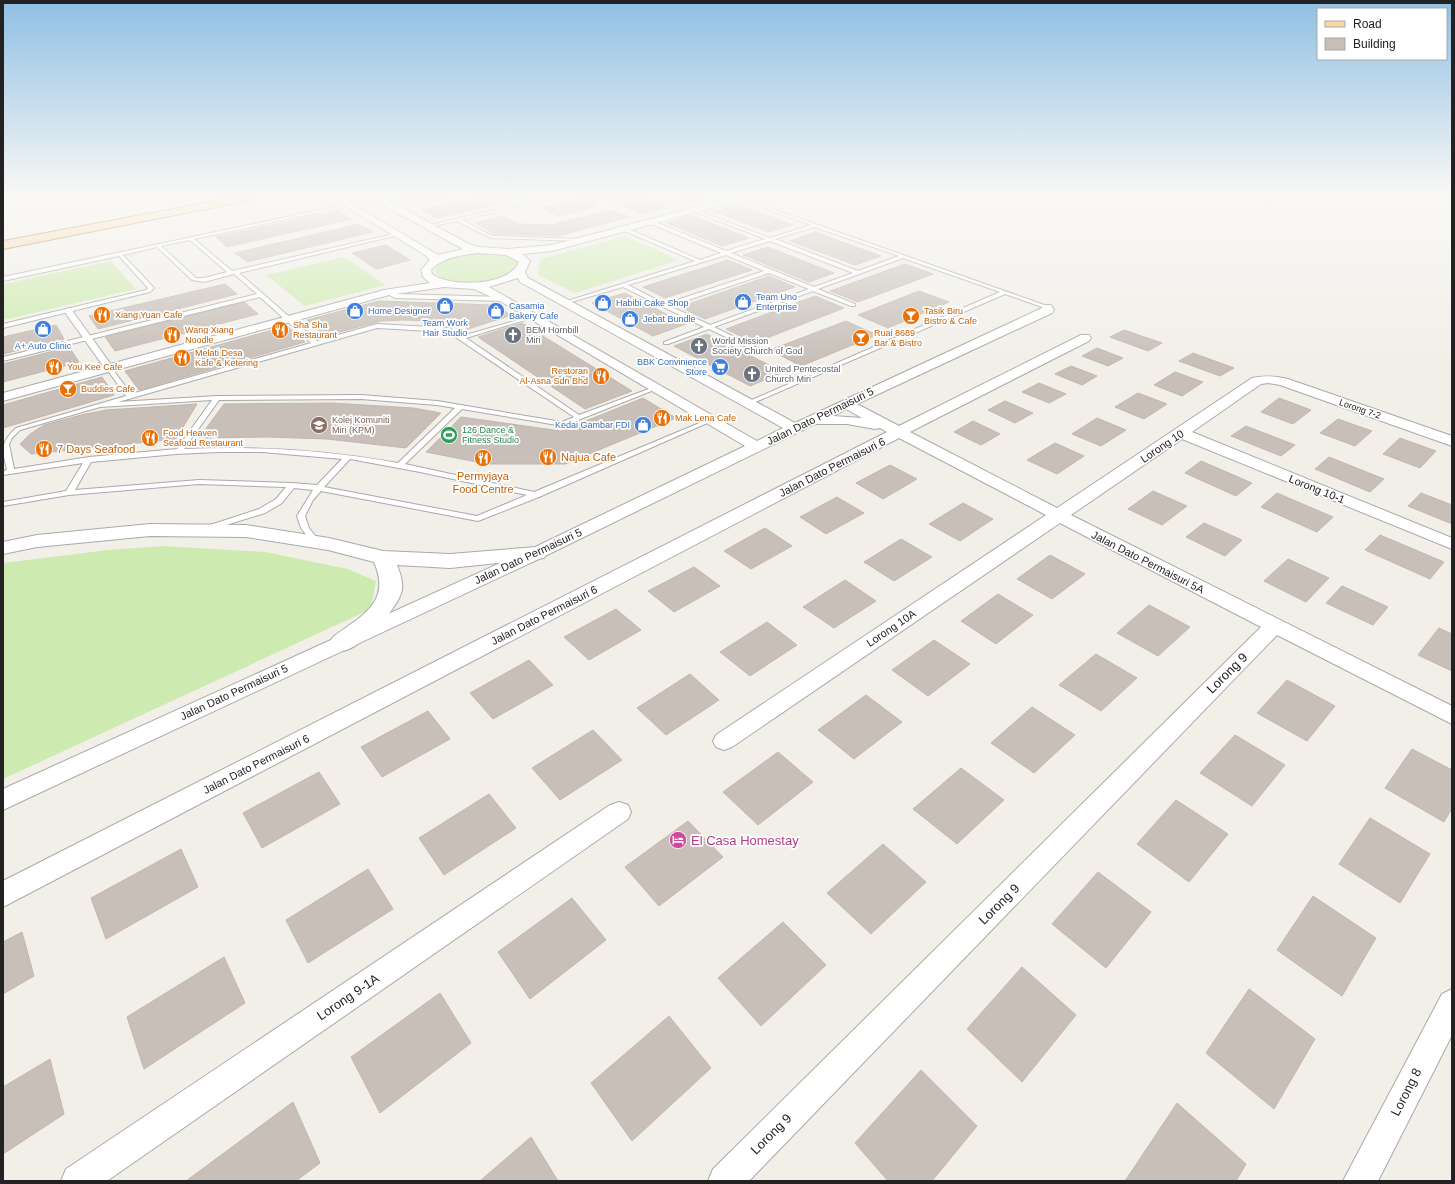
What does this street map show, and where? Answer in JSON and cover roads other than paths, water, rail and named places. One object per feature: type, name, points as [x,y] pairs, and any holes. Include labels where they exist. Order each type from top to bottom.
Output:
[{"type":"street","points":[[427,252],[436,260]]},
{"type":"street","points":[[444,284],[433,280],[427,275],[426,270],[436,260],[462,252]]},
{"type":"street","points":[[509,252],[522,258],[524,280],[795,429]]},
{"type":"street","points":[[3,397],[388,292],[444,284],[476,285],[494,283],[545,252]]},
{"type":"street","points":[[388,292],[427,275]]},
{"type":"street","points":[[476,285],[504,299],[757,447]]},
{"type":"street","name":"Jalan Dato Permaisuri 5","points":[[3,800],[537,553],[893,381],[1048,310],[1047,307]]},
{"type":"street","points":[[68,311],[108,368]]},
{"type":"street","name":"Jalan Dato Permaisuri 6","points":[[3,895],[893,427],[1085,338]]},
{"type":"street","name":"Lorong 10","points":[[1058,515],[1257,381],[1268,379]]},
{"type":"street","name":"Lorong 7-2","points":[[1268,379],[1283,382],[1452,441]]},
{"type":"street","points":[[893,381],[877,402],[879,413],[893,427]]},
{"type":"street","name":"Jalan Dato Permaisuri 5A","points":[[846,404],[893,427],[1058,515],[1452,716]]},
{"type":"street","points":[[812,420],[847,420],[893,427]]},
{"type":"street","name":"Lorong 10-1","points":[[1181,433],[1452,544]]},
{"type":"street","name":"Lorong 10A","points":[[724,741],[1058,515]]},
{"type":"street","points":[[3,548],[37,541],[150,530],[246,531],[316,542],[383,558],[450,561],[537,553]]},
{"type":"street","points":[[341,643],[378,614],[391,597],[391,578],[383,558]]},
{"type":"street","name":"Lorong 9","points":[[725,1181],[1274,626]]},
{"type":"street","name":"Lorong 9-1A","points":[[78,1181],[618,812]]},
{"type":"street","name":"Lorong 8","points":[[1360,1181],[1452,1004]]},
{"type":"lane","points":[[3,278],[128,252]]},
{"type":"lane","points":[[165,252],[194,279],[204,280],[318,252]]},
{"type":"lane","points":[[208,252],[262,295],[316,344]]},
{"type":"lane","points":[[678,252],[699,261]]},
{"type":"lane","points":[[804,252],[858,273]]},
{"type":"lane","points":[[893,252],[1047,307]]},
{"type":"lane","points":[[566,303],[726,253],[853,306]]},
{"type":"lane","points":[[3,326],[148,291],[151,288],[120,254]]},
{"type":"lane","points":[[666,343],[904,256]]},
{"type":"lane","points":[[665,306],[769,271]]},
{"type":"lane","points":[[623,285],[755,350]]},
{"type":"lane","points":[[388,292],[395,296],[504,299]]},
{"type":"lane","points":[[749,403],[1005,292]]},
{"type":"lane","points":[[3,360],[262,295]]},
{"type":"lane","points":[[461,338],[533,316]]},
{"type":"lane","points":[[536,495],[400,466],[348,457],[260,450],[180,450],[89,459],[7,472],[5,444],[9,437],[18,429],[377,326],[449,330],[580,418]]},
{"type":"lane","points":[[108,368],[130,397]]},
{"type":"lane","points":[[100,405],[217,398],[361,397],[437,404],[563,424],[656,388]]},
{"type":"lane","points":[[180,450],[217,398]]},
{"type":"lane","points":[[400,466],[459,408]]},
{"type":"lane","points":[[3,504],[69,493],[199,482],[292,485],[319,488],[478,519],[710,420]]},
{"type":"lane","points":[[316,542],[305,528],[301,516],[305,507],[319,488],[348,457]]},
{"type":"lane","points":[[69,493],[89,459]]},
{"type":"lane","points":[[203,531],[262,511],[279,501],[292,485]]},
{"type":"place","name":"Team Uno Enterprise","points":[[743,302]]},
{"type":"place","name":"Habibi Cake Shop","points":[[603,303]]},
{"type":"place","name":"Team Work Hair Studio","points":[[445,306]]},
{"type":"place","name":"Home Designer","points":[[355,311]]},
{"type":"place","name":"Casamia Bakery Cafe","points":[[496,311]]},
{"type":"place","name":"Xiang Yuan Cafe","points":[[102,315]]},
{"type":"place","name":"Tasik Biru Bistro & Cafe","points":[[911,316]]},
{"type":"place","name":"Jebat Bundle","points":[[630,319]]},
{"type":"place","name":"A+ Auto Clinic","points":[[43,329]]},
{"type":"place","name":"Sha Sha Restaurant","points":[[280,330]]},
{"type":"place","name":"Wang Xiang Noodle","points":[[172,335]]},
{"type":"place","name":"BEM Hornbill Miri","points":[[513,335]]},
{"type":"place","name":"Ruai 8689 Bar & Bistro","points":[[861,338]]},
{"type":"place","name":"World Mission Society Church of God","points":[[699,346]]},
{"type":"place","name":"Melati Desa Kafe & Ketering","points":[[182,358]]},
{"type":"place","name":"You Kee Cafe","points":[[54,367]]},
{"type":"place","name":"BBK Convinience Store","points":[[720,367]]},
{"type":"place","name":"United Pentecostal Church Miri","points":[[752,374]]},
{"type":"place","name":"Restoran Al-Asna Sdn Bhd","points":[[601,376]]},
{"type":"place","name":"Buddies Cafe","points":[[68,389]]},
{"type":"place","name":"Mak Lena Cafe","points":[[662,418]]},
{"type":"place","name":"Kolej Komuniti Miri (KPM)","points":[[319,425]]},
{"type":"place","name":"Kedai Gambar FDI","points":[[643,425]]},
{"type":"place","name":"126 Dance & Fitness Studio","points":[[449,435]]},
{"type":"place","name":"Food Heaven Seafood Restaurant","points":[[150,438]]},
{"type":"place","name":"7 Days Seafood","points":[[44,449]]},
{"type":"place","name":"Najua Cafe","points":[[548,457]]},
{"type":"place","name":"Permyjaya Food Centre","points":[[483,458]]},
{"type":"place","name":"El Casa Homestay","points":[[678,840]]}]
